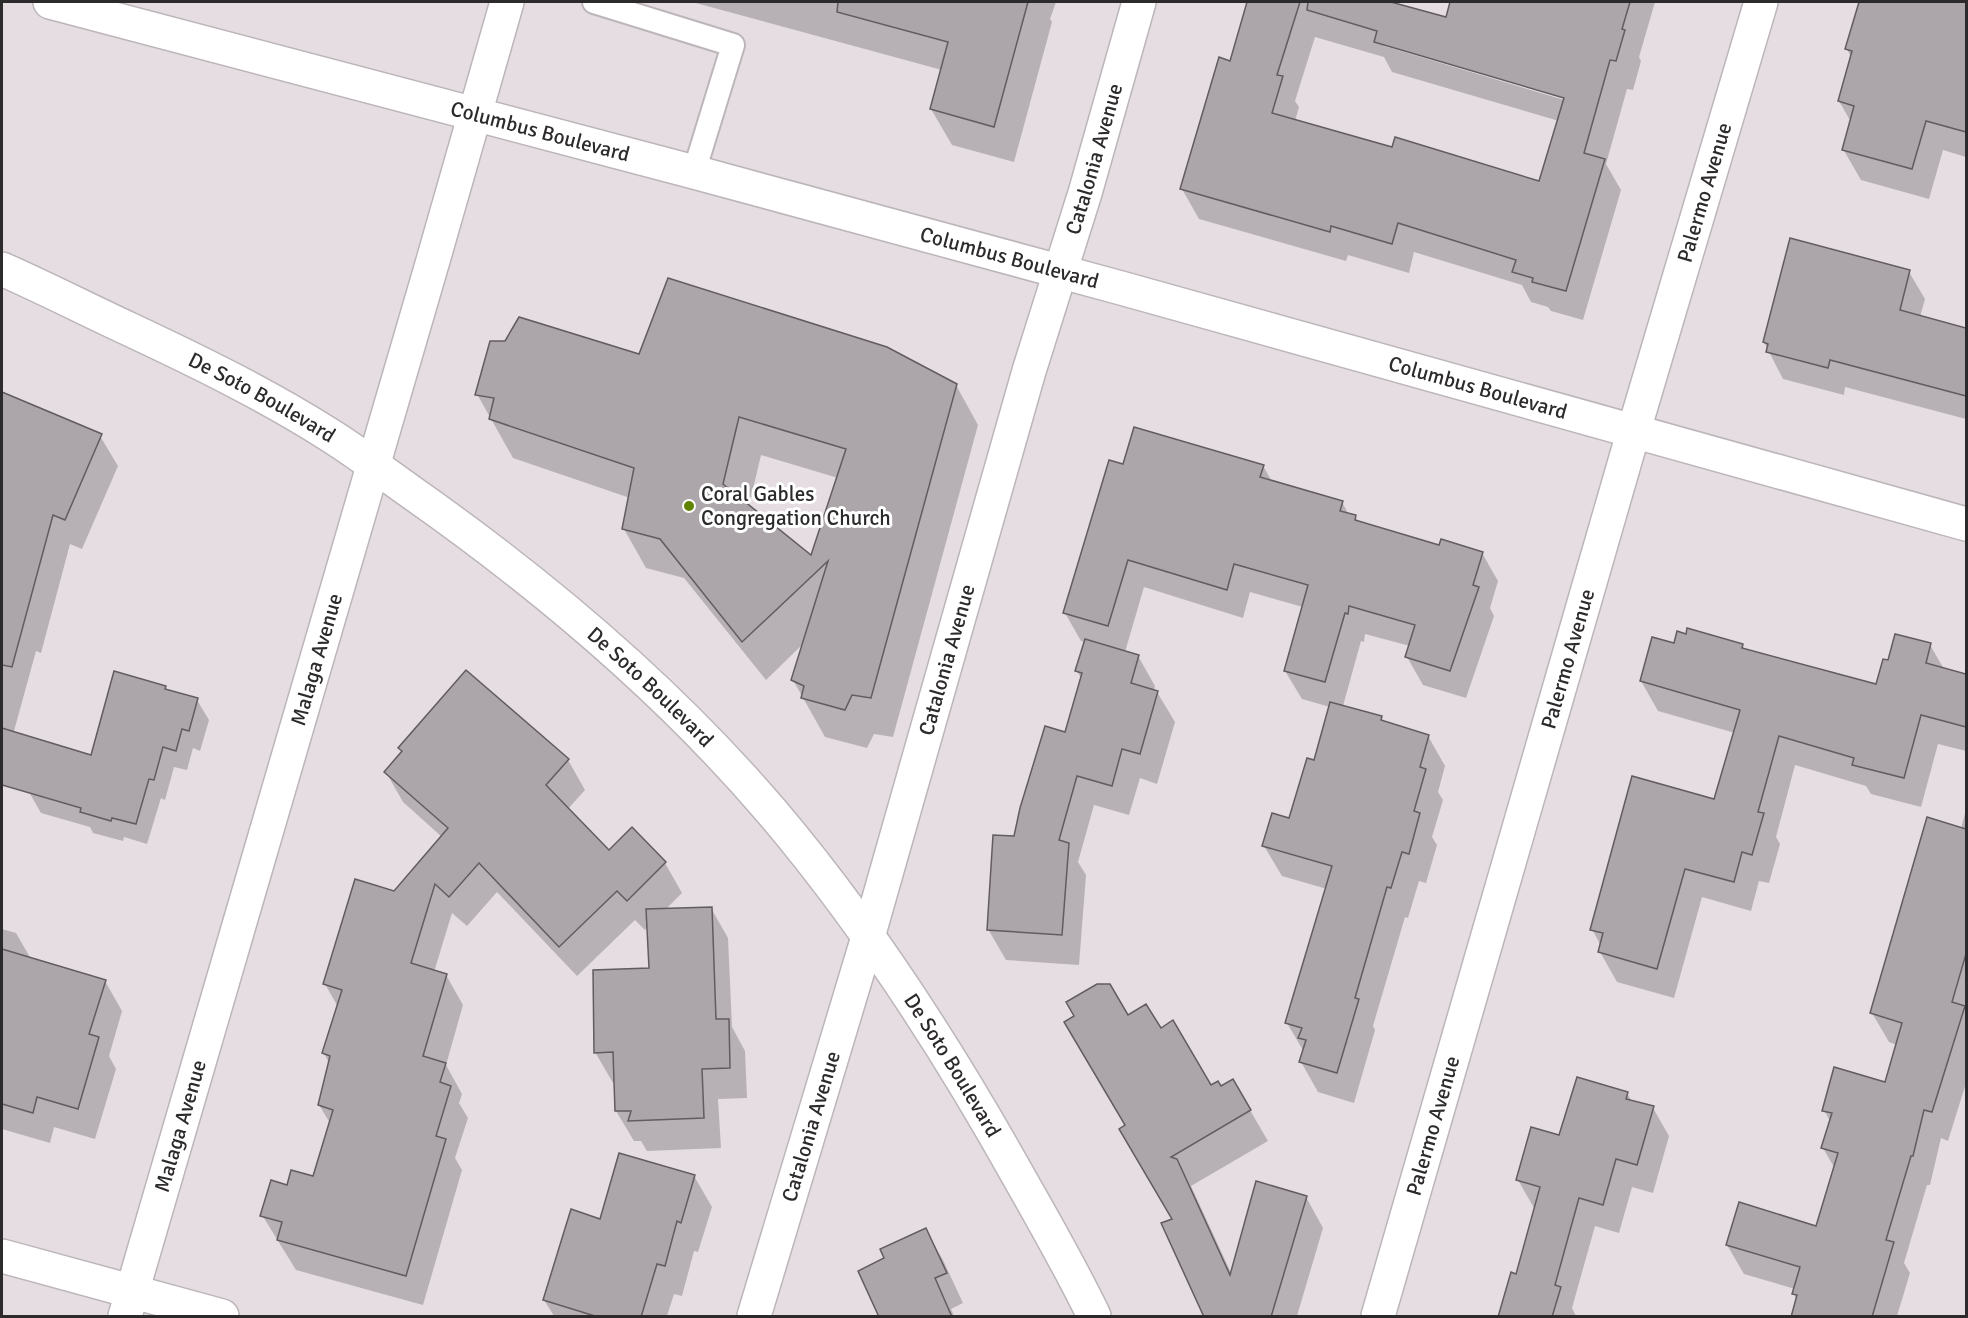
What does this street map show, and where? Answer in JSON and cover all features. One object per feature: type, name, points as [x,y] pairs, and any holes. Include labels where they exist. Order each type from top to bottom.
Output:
[{"type":"street","name":"Columbus Boulevard","points":[[50,2],[694,172],[1634,430],[1966,524]]},
{"type":"street","name":"Malaga Avenue","points":[[128,1304],[507,2]]},
{"type":"street","name":"Catalonia Avenue","points":[[754,1317],[868,937],[1029,371],[1139,2]]},
{"type":"street","name":"Palermo Avenue","points":[[1378,1317],[1634,430],[1761,2]]},
{"type":"street","name":"De Soto Boulevard","points":[[2,269],[229,377],[331,435],[507,563],[582,625],[666,700],[731,766],[818,868],[936,1035],[983,1113],[1094,1317]]},
{"type":"street","points":[[2,1256],[128,1304],[222,1317]]},
{"type":"lane","points":[[594,2],[734,45],[694,172]]},
{"type":"building","points":[[838,2],[1028,2],[994,127],[930,109],[948,42],[837,12]]},
{"type":"building","points":[[1247,2],[1300,2],[1277,75],[1283,76],[1272,113],[1392,147],[1395,137],[1539,181],[1564,98],[1374,42],[1377,31],[1307,10],[1308,2],[1391,2],[1446,17],[1450,2],[1630,2],[1616,61],[1610,60],[1584,153],[1605,159],[1566,291],[1532,282],[1533,278],[1512,272],[1516,260],[1398,223],[1392,244],[1331,226],[1330,232],[1180,189],[1219,57],[1230,61]]},
{"type":"building","points":[[1859,2],[1966,2],[1966,132],[1926,121],[1912,169],[1842,150],[1854,106],[1838,101],[1852,51],[1845,49]]},
{"type":"building","points":[[1790,238],[1910,270],[1900,310],[1966,328],[1966,396],[1830,360],[1828,368],[1766,352],[1768,344],[1763,342]]},
{"type":"building","name":"Coral Gables Congregation Church","points":[[668,278],[887,347],[957,384],[871,698],[852,695],[845,710],[801,698],[804,686],[791,680],[828,561],[742,642],[660,539],[622,529],[634,468],[489,419],[494,398],[475,395],[490,341],[505,341],[519,317],[639,354]],"holes":[[[739,417],[846,449],[811,555],[723,484]]]},
{"type":"building","points":[[2,392],[102,434],[65,520],[53,515],[12,667],[2,665]]},
{"type":"building","points":[[1134,427],[1264,465],[1260,477],[1343,501],[1340,511],[1356,515],[1355,520],[1439,545],[1441,539],[1483,552],[1473,585],[1479,587],[1450,671],[1405,657],[1415,625],[1349,606],[1325,682],[1284,671],[1308,585],[1234,564],[1227,590],[1128,560],[1108,626],[1063,613],[1109,460],[1123,464]]},
{"type":"building","points":[[1687,628],[1743,644],[1742,648],[1876,684],[1883,659],[1888,660],[1895,634],[1931,643],[1926,663],[1966,674],[1966,727],[1921,715],[1904,778],[1852,765],[1854,758],[1779,736],[1758,812],[1764,813],[1752,855],[1742,852],[1734,882],[1685,869],[1657,969],[1598,952],[1603,933],[1590,930],[1632,776],[1714,799],[1740,710],[1640,681],[1652,637],[1674,643],[1677,631],[1686,634]]},
{"type":"building","points":[[1085,639],[1139,655],[1131,683],[1158,691],[1140,754],[1122,749],[1112,786],[1077,776],[1059,840],[1069,843],[1062,935],[987,930],[993,835],[1014,836],[1020,808],[1045,726],[1065,732],[1082,673],[1075,671]]},
{"type":"building","points":[[466,670],[569,759],[546,785],[609,850],[632,827],[666,862],[627,901],[617,891],[559,947],[479,863],[449,897],[435,884],[411,963],[447,974],[423,1056],[446,1063],[440,1082],[451,1086],[436,1136],[446,1139],[406,1276],[277,1240],[282,1222],[260,1216],[271,1180],[287,1185],[291,1170],[313,1176],[333,1110],[318,1105],[330,1056],[322,1053],[342,990],[323,984],[355,879],[394,891],[448,828],[384,772],[402,751],[398,748]]},
{"type":"building","points":[[114,671],[198,698],[189,731],[182,729],[176,751],[163,747],[154,780],[149,779],[136,824],[112,818],[111,821],[80,812],[81,808],[2,785],[2,728],[91,755]]},
{"type":"building","points":[[1330,702],[1382,716],[1381,720],[1429,735],[1420,767],[1426,769],[1414,811],[1420,813],[1409,854],[1402,852],[1391,888],[1387,887],[1355,998],[1359,999],[1337,1073],[1299,1062],[1306,1040],[1298,1038],[1302,1028],[1285,1023],[1332,866],[1262,846],[1272,813],[1289,818],[1307,758],[1314,760]]},
{"type":"building","points":[[1927,817],[1966,829],[1966,954],[1952,1002],[1965,1006],[1932,1112],[1924,1110],[1913,1156],[1911,1156],[1886,1240],[1894,1242],[1872,1317],[1791,1317],[1797,1295],[1792,1294],[1800,1267],[1726,1245],[1739,1202],[1816,1226],[1838,1153],[1821,1148],[1832,1113],[1822,1111],[1834,1067],[1885,1082],[1902,1023],[1870,1013]]},
{"type":"building","points":[[712,907],[716,1019],[729,1019],[730,1068],[702,1069],[704,1118],[628,1121],[631,1111],[615,1111],[613,1052],[594,1053],[593,970],[649,968],[646,909]]},
{"type":"building","points":[[2,949],[106,980],[89,1034],[99,1037],[78,1109],[37,1097],[33,1113],[2,1104]]},
{"type":"building","points":[[1097,984],[1110,984],[1128,1015],[1146,1004],[1161,1028],[1173,1020],[1211,1085],[1218,1081],[1221,1086],[1233,1079],[1251,1110],[1171,1157],[1177,1159],[1230,1275],[1256,1181],[1307,1196],[1271,1317],[1204,1317],[1161,1223],[1172,1219],[1119,1129],[1125,1125],[1064,1022],[1074,1016],[1066,1002]]},
{"type":"building","points":[[1577,1077],[1628,1092],[1626,1099],[1654,1106],[1637,1165],[1616,1159],[1603,1205],[1579,1198],[1555,1285],[1561,1287],[1552,1317],[1498,1317],[1511,1272],[1516,1274],[1540,1187],[1516,1180],[1531,1127],[1559,1135]]},
{"type":"building","points":[[619,1153],[695,1175],[681,1223],[677,1221],[665,1266],[657,1264],[641,1317],[598,1317],[543,1300],[571,1209],[600,1219]]},
{"type":"building","points":[[926,1228],[947,1273],[935,1278],[952,1317],[879,1317],[858,1271],[884,1258],[880,1249]]},
{"type":"place","name":"Coral Gables Congregation Church","points":[[689,506]]}]
